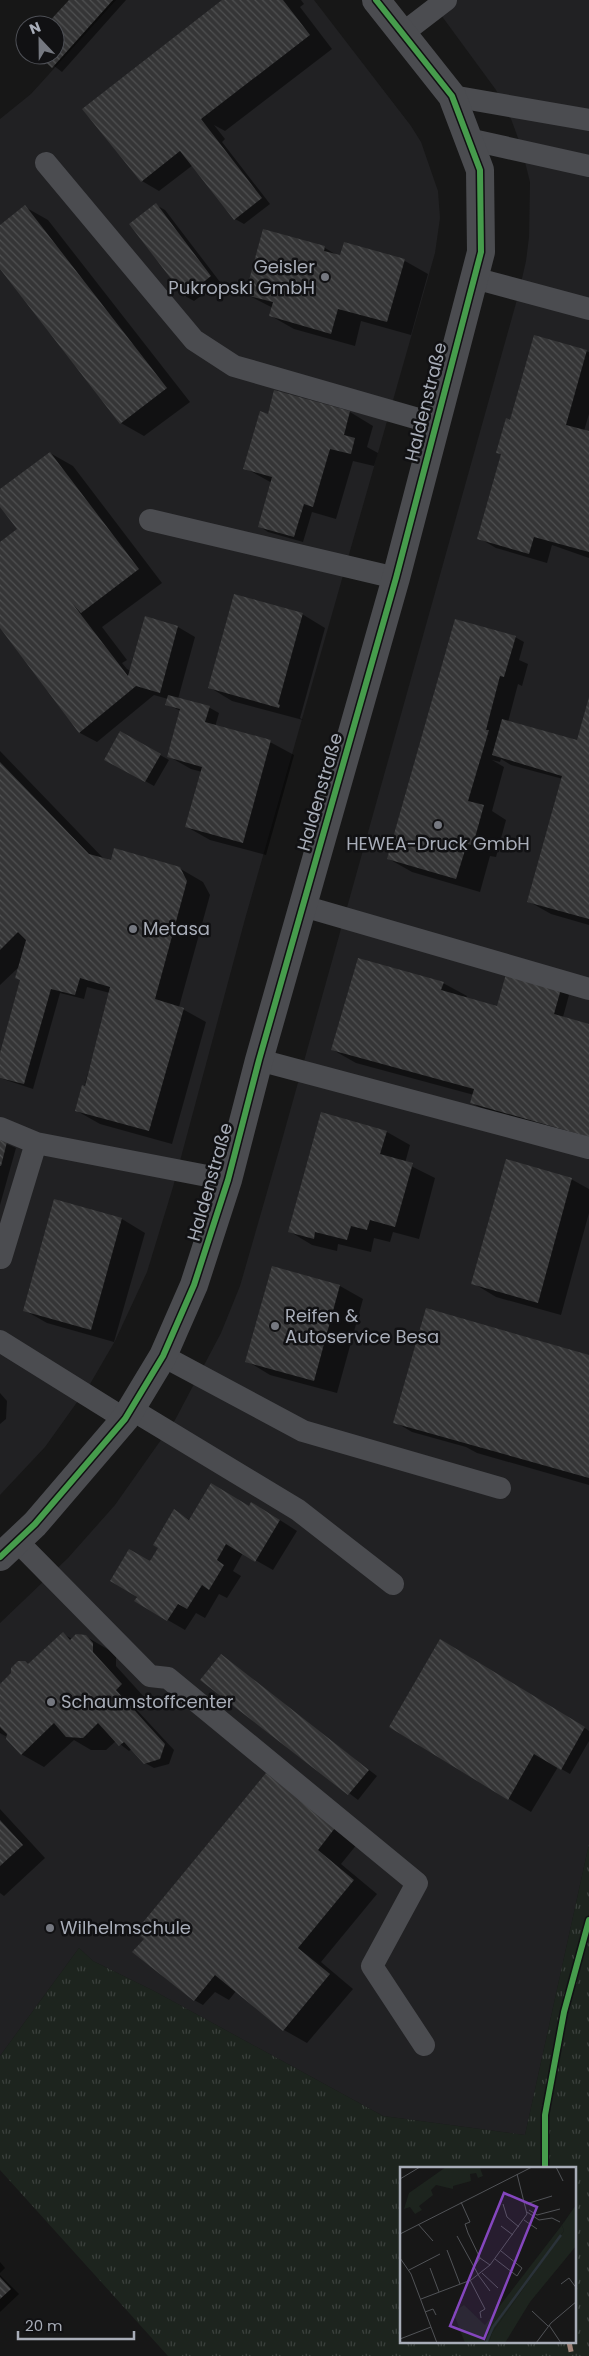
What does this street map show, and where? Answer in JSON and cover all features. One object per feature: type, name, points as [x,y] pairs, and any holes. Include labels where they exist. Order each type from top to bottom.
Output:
[{"type":"street","name":"Haldenstraße","points":[[8,1549],[35,1524],[128,1414],[163,1356],[194,1285],[228,1180],[259,1060],[396,578],[481,252],[480,170],[452,96],[376,0]]},
{"type":"lane","points":[[403,33],[446,0]]},
{"type":"lane","points":[[452,96],[589,120]]},
{"type":"lane","points":[[468,139],[589,166]]},
{"type":"lane","points":[[46,163],[194,340],[234,366],[436,424]]},
{"type":"lane","points":[[474,278],[589,309]]},
{"type":"lane","points":[[150,520],[396,578]]},
{"type":"lane","points":[[303,906],[589,989]]},
{"type":"lane","points":[[259,1060],[589,1148]]},
{"type":"lane","points":[[0,1128],[36,1143],[228,1180]]},
{"type":"lane","points":[[1,1258],[36,1143]]},
{"type":"lane","points":[[0,1341],[298,1510],[393,1584]]},
{"type":"lane","points":[[163,1356],[303,1431],[500,1488]]},
{"type":"lane","points":[[8,1549],[150,1676],[168,1678],[417,1883],[372,1966],[424,2045]]},
{"type":"shaded area","points":[[116,0],[314,0],[411,126],[421,142],[438,191],[440,218],[435,253],[245,919],[173,1187],[147,1272],[115,1341],[90,1384],[45,1447],[0,1495],[0,119],[31,94],[57,65],[65,65],[65,56]]},
{"type":"shaded area","points":[[430,0],[589,0],[589,1844],[525,2135],[383,2116],[154,1991],[93,1961],[79,1948],[0,2056],[0,1623],[68,1558],[115,1505],[175,1420],[221,1333],[240,1286],[518,296],[526,261],[529,237],[530,182],[521,146],[511,119],[496,90]]},
{"type":"green space","points":[[589,1844],[589,2356],[168,2356],[0,2170],[0,2056],[79,1948],[93,1961],[154,1991],[383,2116],[525,2135]]},
{"type":"building","points":[[69,0],[113,0],[65,54],[65,15],[55,15]]},
{"type":"building","points":[[222,0],[283,0],[310,35],[201,119],[262,198],[234,220],[180,151],[141,182],[82,109]]},
{"type":"building","points":[[156,203],[211,276],[185,297],[129,224]]},
{"type":"building","points":[[25,205],[167,388],[120,424],[0,269],[0,225]]},
{"type":"building","name":"Geisler Pukropski GmbH","points":[[263,229],[325,246],[324,251],[340,255],[344,242],[405,259],[387,322],[338,309],[331,334],[269,316],[273,302],[245,295]]},
{"type":"building","points":[[534,335],[587,350],[566,425],[589,431],[589,552],[534,537],[529,554],[477,539],[501,454],[496,453],[506,418],[510,420]]},
{"type":"building","points":[[274,390],[350,411],[344,435],[355,438],[351,454],[330,449],[313,507],[304,504],[294,537],[258,527],[272,477],[243,469],[260,411],[268,414]]},
{"type":"building","points":[[50,452],[139,569],[81,613],[72,603],[128,676],[145,616],[178,626],[160,693],[136,686],[79,733],[0,628],[0,542],[17,529],[0,507],[0,489]]},
{"type":"building","points":[[234,594],[303,613],[278,704],[280,705],[279,708],[208,688]]},
{"type":"building","points":[[455,619],[516,636],[504,677],[500,676],[486,730],[489,730],[468,801],[484,805],[473,845],[467,844],[456,879],[387,859]]},
{"type":"building","points":[[168,695],[210,706],[205,722],[271,740],[243,843],[185,827],[202,767],[167,757],[180,709],[165,705]]},
{"type":"building","points":[[589,697],[589,919],[527,902],[562,776],[492,755],[502,719],[577,740]]},
{"type":"building","points":[[120,731],[161,754],[145,782],[104,760]]},
{"type":"building","points":[[0,762],[89,854],[111,860],[114,848],[180,867],[187,881],[155,999],[184,1008],[149,1131],[75,1111],[82,1085],[85,1086],[110,987],[80,978],[75,995],[51,989],[24,1084],[0,1078],[0,1053],[20,980],[15,978],[26,940],[18,932],[0,950]]},
{"type":"building","points":[[358,958],[444,982],[441,990],[497,1006],[506,974],[561,989],[554,1014],[589,1024],[589,1137],[470,1103],[474,1089],[331,1050]]},
{"type":"building","points":[[321,1112],[387,1131],[380,1154],[413,1163],[395,1227],[370,1220],[367,1230],[351,1226],[347,1240],[315,1232],[314,1239],[288,1232]]},
{"type":"building","points":[[0,1140],[7,1142],[1,1166],[0,1166]]},
{"type":"building","points":[[506,1159],[572,1178],[538,1303],[471,1284]]},
{"type":"building","points":[[54,1199],[122,1218],[91,1330],[23,1311]]},
{"type":"building","points":[[272,1266],[340,1285],[314,1381],[245,1362]]},
{"type":"building","points":[[426,1308],[589,1355],[589,1478],[393,1423]]},
{"type":"building","points":[[211,1483],[249,1506],[251,1502],[280,1520],[255,1562],[226,1544],[217,1560],[224,1565],[209,1590],[202,1585],[187,1609],[178,1604],[167,1621],[134,1601],[137,1597],[110,1581],[129,1549],[150,1561],[158,1548],[153,1545],[174,1509],[189,1520]]},
{"type":"building","name":"Schaumstoffcenter","points":[[63,1632],[70,1640],[76,1634],[86,1635],[93,1643],[93,1652],[122,1684],[116,1690],[165,1744],[160,1759],[144,1764],[124,1742],[119,1746],[98,1723],[83,1738],[66,1737],[54,1723],[21,1755],[6,1739],[7,1734],[0,1727],[0,1684],[11,1673],[11,1668],[18,1661],[25,1661],[28,1664]]},
{"type":"building","points":[[440,1639],[585,1727],[561,1770],[534,1754],[508,1800],[389,1727]]},
{"type":"building","points":[[221,1654],[369,1770],[348,1795],[200,1680]]},
{"type":"building","points":[[266,1773],[335,1828],[318,1850],[354,1880],[298,1948],[330,1974],[283,2031],[215,1975],[194,2001],[132,1952],[144,1939],[135,1932]]},
{"type":"building","points":[[0,1820],[23,1845],[0,1866]]},
{"type":"building","points":[[0,2277],[11,2289],[0,2299]]},
{"type":"marked path","points":[[569,2344],[572,2356]]},
{"type":"cycle path","points":[[0,1557],[35,1524],[125,1419],[163,1356],[194,1285],[228,1180],[259,1060],[396,578],[481,252],[480,170],[452,96],[376,0]]},
{"type":"cycle path","points":[[545,2167],[545,2115],[564,2012],[589,1920]]},
{"type":"place","name":"Geisler Pukropski GmbH","points":[[325,277]]},
{"type":"place","name":"HEWEA-Druck GmbH","points":[[438,825]]},
{"type":"place","name":"Metasa","points":[[133,929]]},
{"type":"place","name":"Reifen & Autoservice Besa","points":[[275,1326]]},
{"type":"place","name":"Schaumstoffcenter","points":[[51,1702]]},
{"type":"place","name":"Wilhelmschule","points":[[50,1928]]}]
